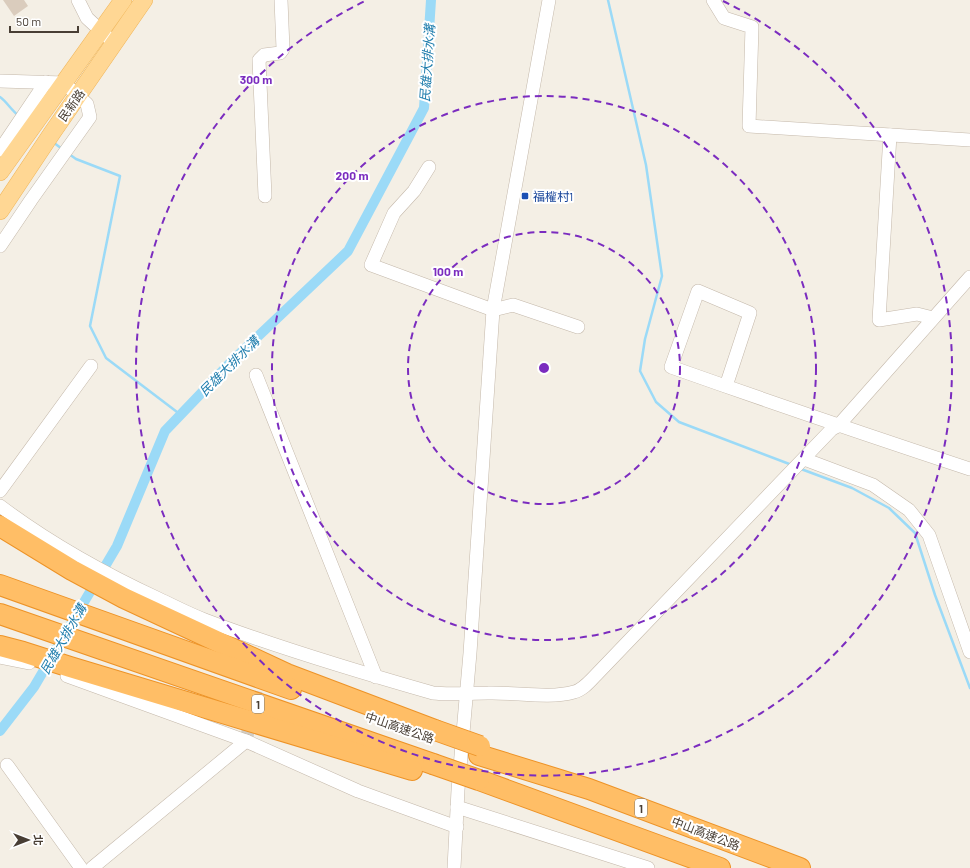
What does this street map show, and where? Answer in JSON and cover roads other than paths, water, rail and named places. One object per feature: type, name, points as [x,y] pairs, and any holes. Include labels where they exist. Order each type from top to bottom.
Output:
[{"type":"highway","points":[[0,526],[287,674],[435,734]]},
{"type":"highway","name":"中山高速公路","points":[[0,585],[100,621],[435,734],[589,789],[800,868]]},
{"type":"highway","name":"中山高速公路","points":[[0,614],[433,770]]},
{"type":"highway","points":[[0,646],[25,657],[71,672],[433,770],[562,818],[586,819],[720,868]]},
{"type":"main road","name":"民新路","points":[[0,172],[123,0]]},
{"type":"main road","name":"民新路","points":[[0,211],[144,0]]},
{"type":"street","points":[[78,0],[87,18],[100,32],[114,43]]},
{"type":"street","points":[[265,196],[259,60],[264,55],[280,53],[283,49],[281,0]]},
{"type":"street","points":[[454,868],[457,807],[470,653],[493,310],[549,0]]},
{"type":"street","points":[[714,0],[724,18],[752,27],[749,126],[970,140]]},
{"type":"street","points":[[0,81],[64,83],[87,104],[90,117],[30,200],[0,246]]},
{"type":"street","points":[[0,150],[46,82]]},
{"type":"street","points":[[890,135],[879,320],[917,314],[933,318]]},
{"type":"street","points":[[429,167],[414,190],[394,213],[371,266],[493,310],[513,305],[578,327]]},
{"type":"street","points":[[126,591],[266,641],[376,677],[433,693],[449,695],[488,693],[562,694],[576,692],[586,685],[832,429],[838,426],[970,278]]},
{"type":"street","points":[[726,386],[750,313],[698,291],[671,367],[838,426],[970,469]]},
{"type":"street","points":[[0,491],[91,366]]},
{"type":"street","points":[[256,375],[376,677]]},
{"type":"street","points":[[799,464],[873,485],[909,510],[929,535],[970,652]]},
{"type":"street","points":[[0,506],[76,564]]},
{"type":"street","points":[[0,657],[25,657]]},
{"type":"street","points":[[71,672],[246,741],[358,791],[457,827]]},
{"type":"street","points":[[92,868],[246,741]]},
{"type":"street","points":[[7,765],[82,868]]},
{"type":"street","points":[[457,807],[648,868]]},
{"type":"waterway","name":"民雄大排水溝","points":[[0,731],[34,687],[117,546],[165,431],[232,361],[348,251],[424,108],[431,0]]},
{"type":"waterway","points":[[608,0],[646,165],[662,276],[645,339],[640,371],[656,402],[679,422],[792,465]]},
{"type":"waterway","points":[[0,97],[19,116]]},
{"type":"waterway","points":[[53,142],[62,149]]},
{"type":"waterway","points":[[69,154],[76,159],[120,176],[90,326],[106,358],[181,415]]},
{"type":"waterway","points":[[801,469],[852,488],[889,508],[915,533],[935,595],[970,688]]},
{"type":"tunnel","points":[[246,741],[266,641]]},
{"type":"place","name":"福權村1","points":[[525,196]]}]
